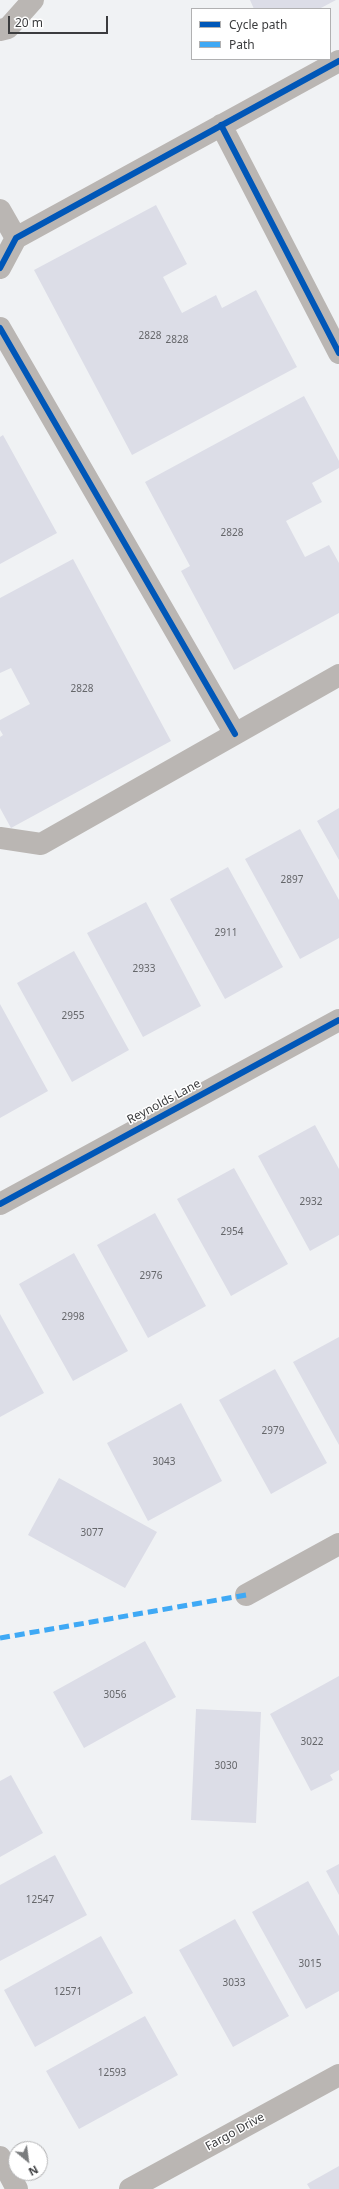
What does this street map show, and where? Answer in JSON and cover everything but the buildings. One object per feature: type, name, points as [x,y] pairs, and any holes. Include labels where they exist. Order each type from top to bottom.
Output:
[{"type":"street","points":[[0,30],[8,28],[33,0]]},
{"type":"street","points":[[0,268],[16,238],[339,61]]},
{"type":"street","points":[[221,125],[339,353]]},
{"type":"street","points":[[0,210],[16,238]]},
{"type":"street","points":[[0,328],[235,734]]},
{"type":"street","points":[[0,838],[41,844],[339,675]]},
{"type":"street","name":"Reynolds Lane","points":[[0,1204],[339,1020]]},
{"type":"street","points":[[246,1595],[339,1544]]},
{"type":"street","name":"Fargo Drive","points":[[130,2189],[339,2075]]},
{"type":"street","points":[[0,2157],[17,2189]]},
{"type":"marked path","points":[[0,1638],[246,1595]]},
{"type":"cycle path","points":[[0,268],[16,238],[339,61]]},
{"type":"cycle path","points":[[221,125],[339,353]]},
{"type":"cycle path","points":[[0,328],[235,734]]},
{"type":"cycle path","points":[[0,1204],[339,1020]]}]
